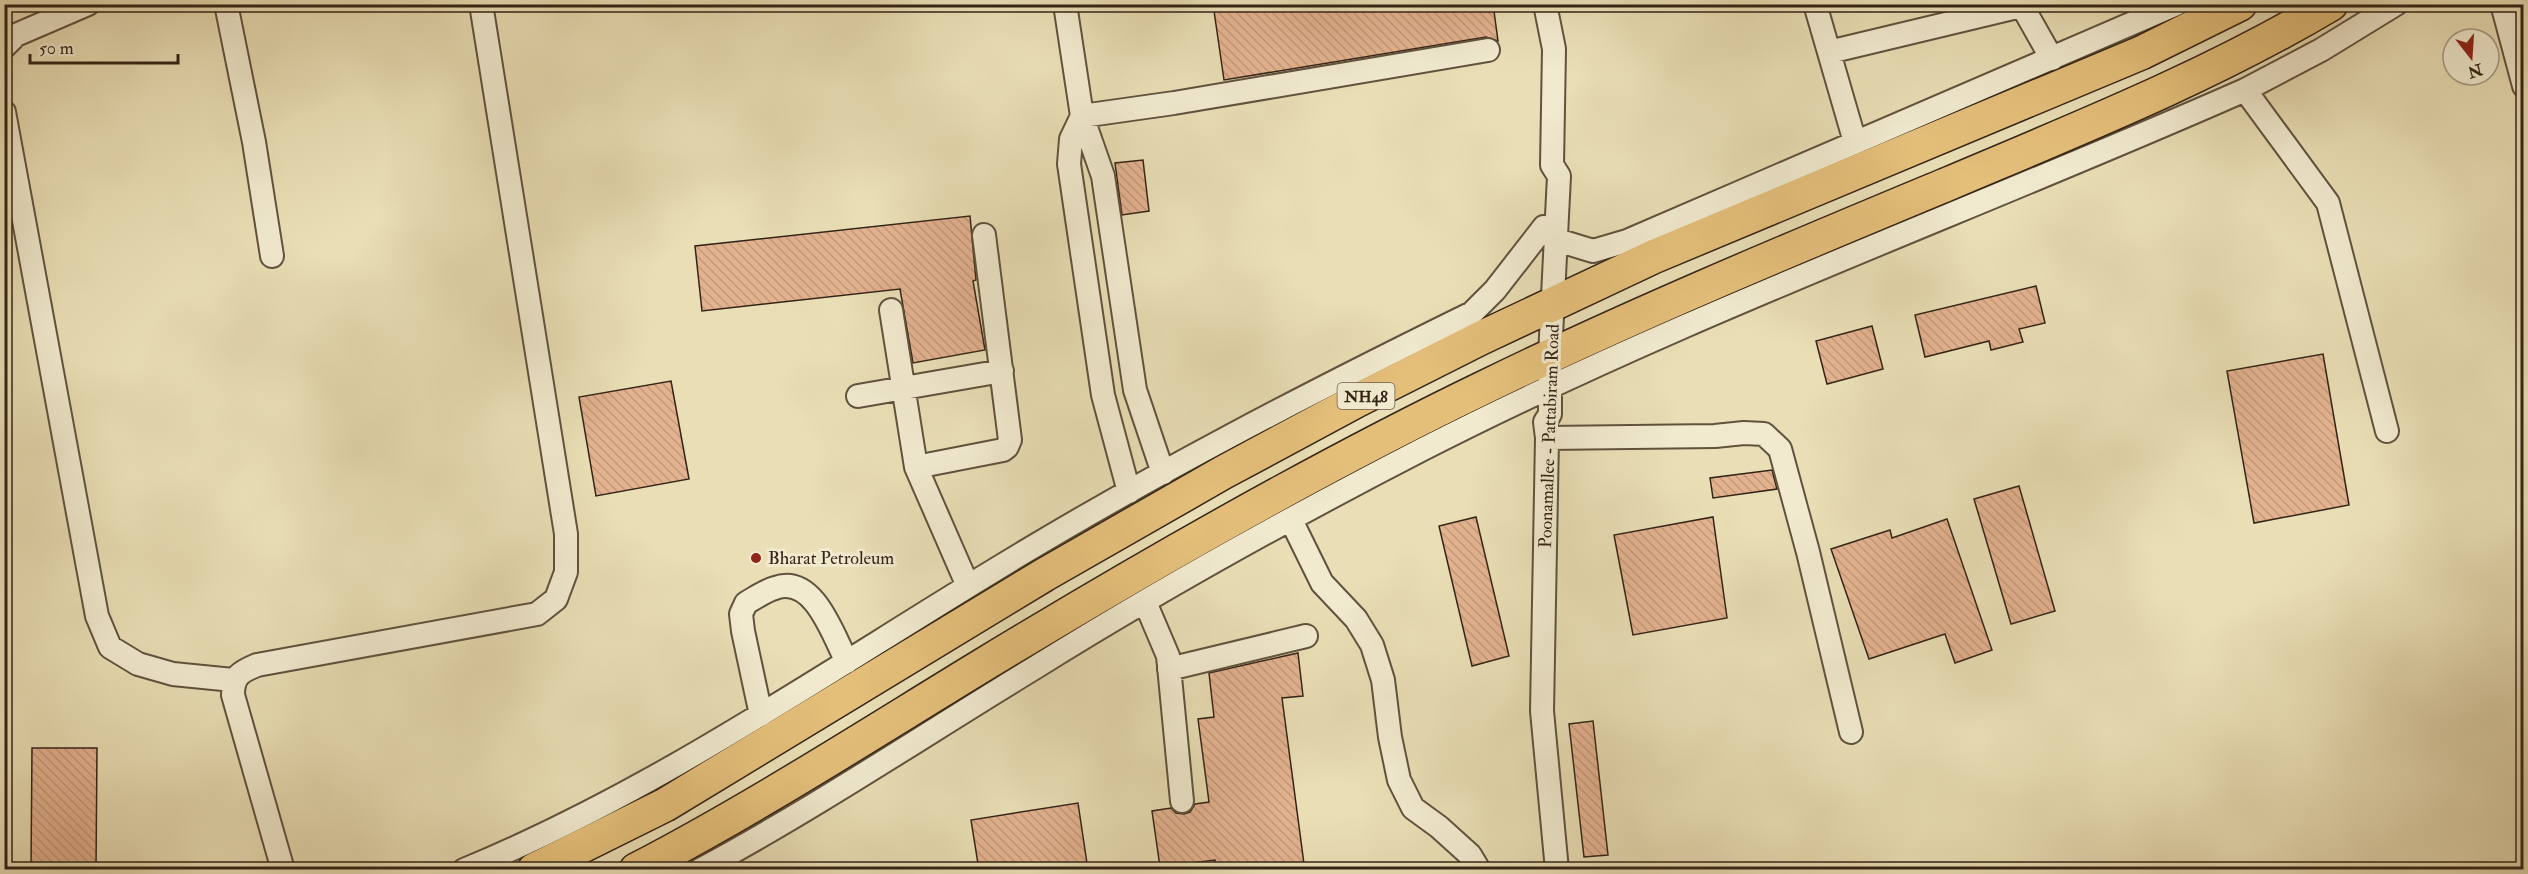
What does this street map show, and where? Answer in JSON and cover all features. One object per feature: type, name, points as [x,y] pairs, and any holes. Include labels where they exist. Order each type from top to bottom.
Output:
[{"type":"highway","name":"NH48","points":[[534,870],[665,805],[1044,574],[1224,472],[1358,400],[1626,270],[2141,53],[2240,4]]},
{"type":"highway","name":"NH48","points":[[636,870],[760,801],[1075,609],[1250,509],[1473,393],[1545,374],[1676,298],[2134,105],[2251,50],[2331,4]]},
{"type":"street","points":[[4,47],[16,35],[88,4]]},
{"type":"street","points":[[226,4],[254,142],[272,256]]},
{"type":"street","points":[[284,870],[233,695],[233,680],[240,672],[257,665],[537,614],[556,599],[566,572],[566,534],[481,4]]},
{"type":"street","points":[[1065,4],[1082,116],[1103,176],[1135,390],[1163,473]]},
{"type":"street","name":"Poonamallee - Pattabiram Road","points":[[1545,4],[1554,49],[1552,165],[1545,177],[1551,233],[1545,374],[1540,414],[1546,430],[1542,711],[1557,870]]},
{"type":"street","points":[[1815,4],[1855,142]]},
{"type":"street","points":[[1593,251],[1627,241],[2177,4]]},
{"type":"street","points":[[700,870],[851,782],[1038,665],[1145,602],[1426,448],[1545,374],[1678,329],[2245,90],[2321,50],[2396,4]]},
{"type":"street","points":[[2502,4],[2523,86]]},
{"type":"street","points":[[1829,52],[2021,5],[2052,59]]},
{"type":"street","points":[[1082,116],[1174,104],[1488,50]]},
{"type":"street","points":[[2245,90],[2328,203],[2387,432]]},
{"type":"street","points":[[4,112],[97,616],[110,647],[138,664],[172,674],[233,680]]},
{"type":"street","points":[[1082,116],[1071,139],[1069,164],[1103,395],[1130,492]]},
{"type":"street","points":[[465,870],[554,830],[670,769],[968,586],[1163,473],[1290,405],[1472,313],[1551,233],[1593,251],[1626,270]]},
{"type":"street","points":[[916,466],[1003,450],[1007,447],[1010,431],[984,235]]},
{"type":"street","points":[[891,310],[916,466],[968,586]]},
{"type":"street","points":[[858,396],[1002,371]]},
{"type":"street","points":[[1546,430],[1715,436],[1743,433],[1764,434],[1780,449],[1808,552],[1851,732]]},
{"type":"street","points":[[1291,520],[1322,583],[1356,619],[1372,645],[1383,680],[1390,737],[1399,780],[1413,808],[1439,827],[1470,855],[1479,870]]},
{"type":"street","points":[[761,715],[743,632],[741,614],[746,603],[777,587],[792,585],[806,591],[818,606],[847,662]]},
{"type":"street","points":[[1145,602],[1168,656],[1182,801]]},
{"type":"street","points":[[1169,669],[1306,636]]},
{"type":"building","points":[[1213,4],[1493,4],[1498,41],[1486,37],[1224,80]]},
{"type":"building","points":[[1143,160],[1149,211],[1122,215],[1115,163]]},
{"type":"building","points":[[970,216],[976,280],[973,281],[985,350],[913,363],[900,289],[702,311],[695,246]]},
{"type":"building","points":[[2036,286],[2045,323],[2019,329],[2023,342],[1991,350],[1989,341],[1925,357],[1915,315]]},
{"type":"building","points":[[1872,326],[1883,369],[1827,384],[1816,341]]},
{"type":"building","points":[[2323,354],[2349,505],[2254,523],[2227,371]]},
{"type":"building","points":[[671,381],[689,479],[596,496],[579,397]]},
{"type":"building","points":[[1772,470],[1777,489],[1713,498],[1710,478]]},
{"type":"building","points":[[2019,486],[2055,611],[2011,624],[1974,499]]},
{"type":"building","points":[[1476,517],[1509,656],[1472,666],[1439,526]]},
{"type":"building","points":[[1713,517],[1727,618],[1633,635],[1614,535]]},
{"type":"building","points":[[1947,519],[1992,650],[1955,663],[1945,634],[1869,659],[1831,549],[1890,530],[1892,538]]},
{"type":"building","points":[[1298,653],[1303,696],[1282,698],[1304,864],[1264,870],[1216,870],[1215,860],[1160,867],[1152,811],[1171,808],[1176,813],[1184,814],[1190,812],[1195,804],[1209,802],[1198,719],[1214,717],[1209,673]]},
{"type":"building","points":[[1593,721],[1608,855],[1584,857],[1569,724]]},
{"type":"building","points":[[32,748],[97,748],[96,870],[31,870]]},
{"type":"building","points":[[1078,803],[1088,870],[979,870],[971,820]]},
{"type":"place","name":"Bharat Petroleum","points":[[756,558]]}]
